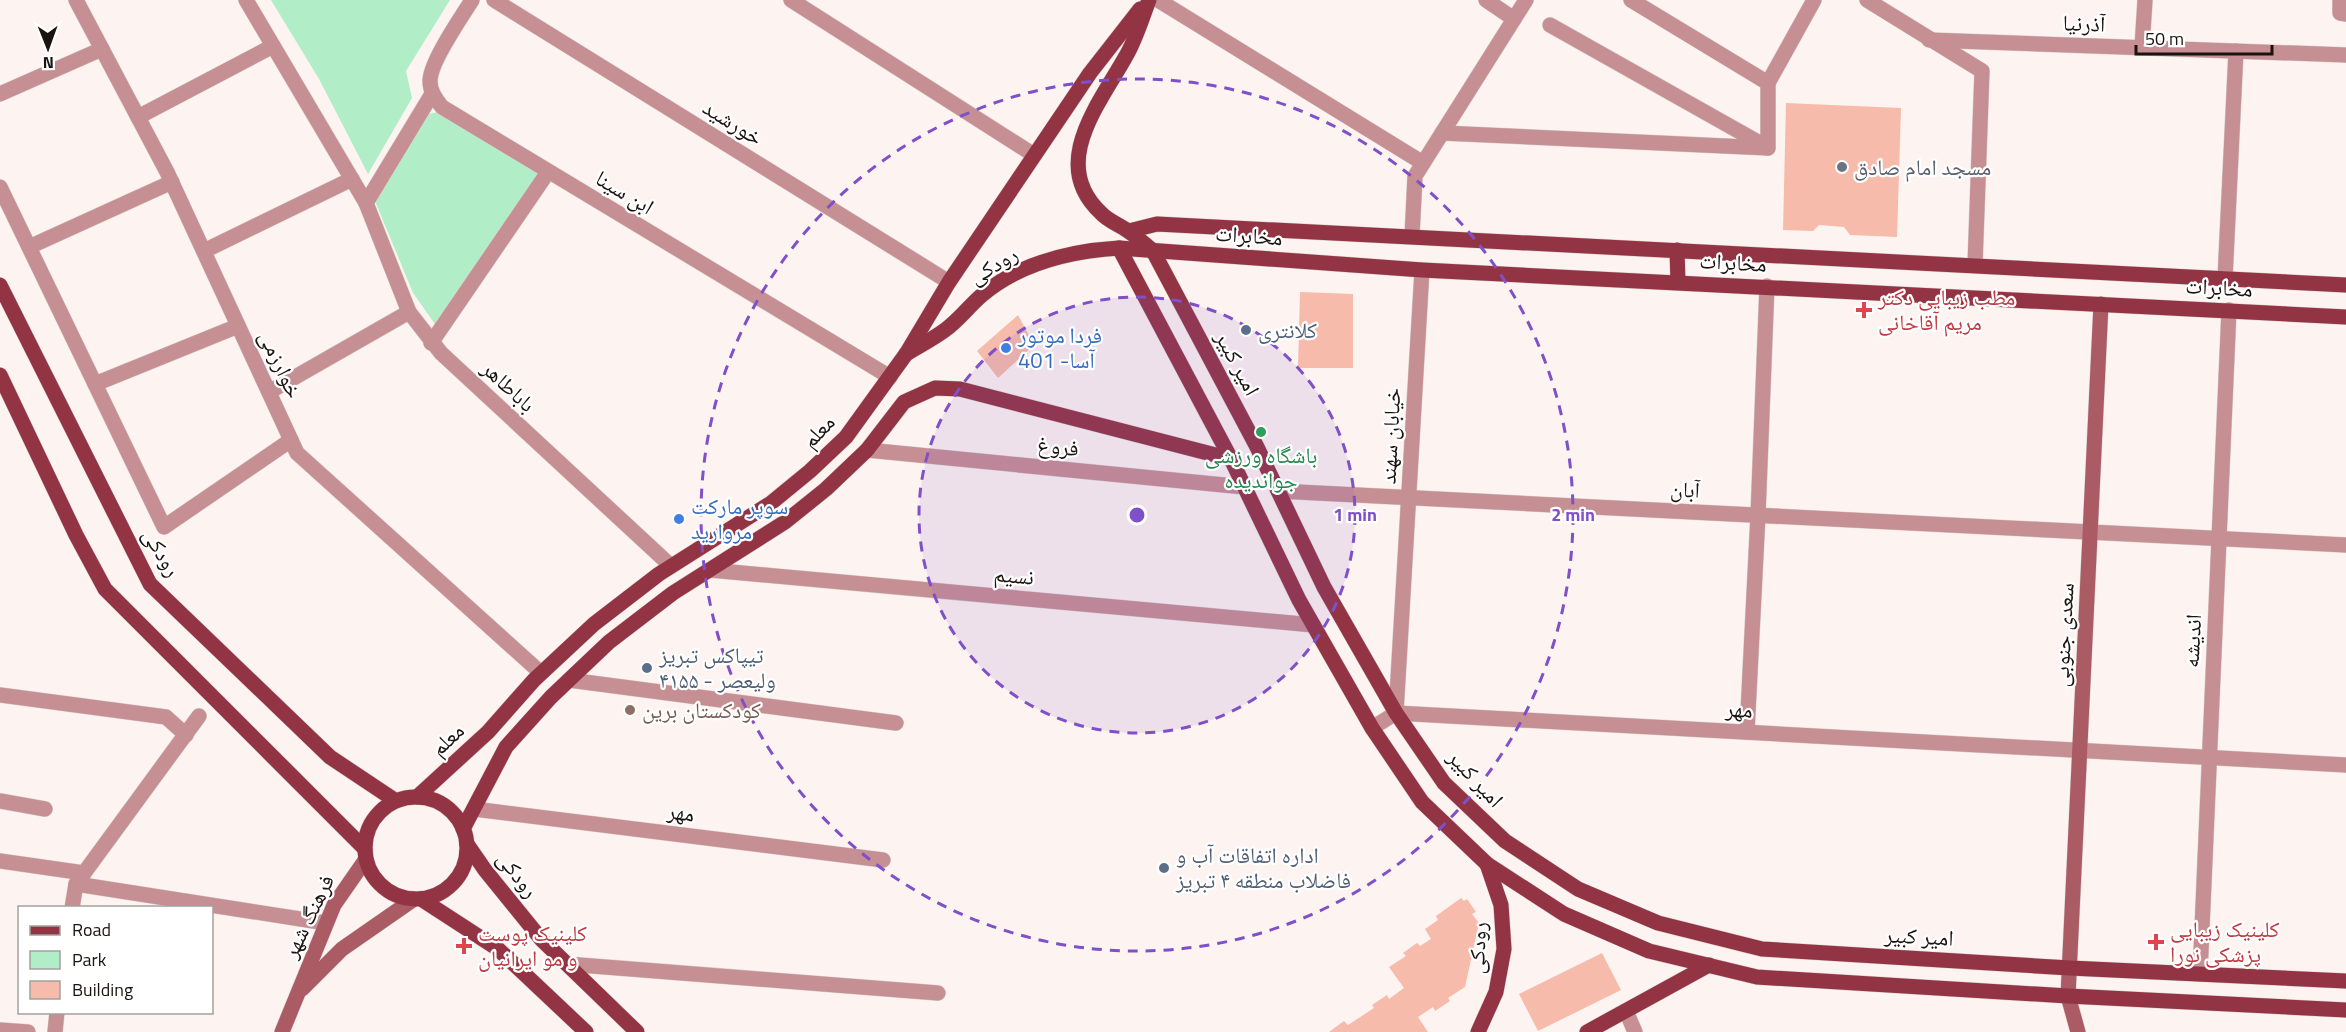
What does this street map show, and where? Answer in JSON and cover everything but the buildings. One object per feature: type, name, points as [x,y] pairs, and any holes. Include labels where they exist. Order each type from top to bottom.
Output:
[{"type":"main road","name":"معلم","points":[[417,797],[488,732],[541,673],[594,624],[671,566],[771,503],[846,437],[906,354],[949,282],[1090,73],[1148,0]]},
{"type":"main road","name":"امیر کبیر","points":[[1148,0],[1128,53],[1090,117],[1081,142],[1078,161],[1079,182],[1101,214],[1129,231],[1154,251],[1257,447],[1324,587],[1396,713],[1444,783],[1505,841],[1578,889],[1658,923],[1762,949],[2070,968],[2346,981]]},
{"type":"main road","name":"مخابرات","points":[[1129,231],[1157,224],[2346,285]]},
{"type":"main road","points":[[1129,231],[1119,248],[1231,459],[1313,625],[1372,728],[1422,802],[1487,864],[1564,914],[1649,951],[1757,977],[2346,1010]]},
{"type":"main road","name":"مخابرات","points":[[1119,248],[1422,270],[2346,316]]},
{"type":"main road","name":"رودکی","points":[[906,354],[946,329],[983,294],[1015,273],[1059,256],[1089,250],[1119,248]]},
{"type":"main road","points":[[1677,250],[1678,282]]},
{"type":"main road","name":"رودکی","points":[[0,285],[150,584],[330,757],[396,801]]},
{"type":"main road","name":"سعدى جنوبی","points":[[2078,1032],[2068,996],[2101,304]]},
{"type":"main road","points":[[0,375],[75,535],[105,590],[365,854]]},
{"type":"main road","name":"معلم","points":[[465,836],[474,809],[506,747],[551,697],[609,642],[673,593],[785,522],[826,489],[867,450],[904,402],[935,388],[960,389],[1231,459]]},
{"type":"main road","points":[[1231,459],[1257,447]]},
{"type":"main road","points":[[296,995],[342,950],[417,899],[440,893],[456,880],[465,863],[465,836],[450,810],[429,799],[417,797],[396,801],[381,811],[370,825],[365,854],[369,870],[383,887],[402,897],[417,899],[498,949],[585,1032]]},
{"type":"main road","name":"رودکى","points":[[465,836],[485,870],[541,939],[637,1032]]},
{"type":"main road","name":"فرهنگ شهر","points":[[282,1032],[334,905],[365,854]]},
{"type":"main road","name":"رودکى","points":[[1478,1032],[1496,992],[1504,949],[1501,905],[1487,864]]},
{"type":"main road","points":[[1587,1032],[1709,966]]},
{"type":"street","name":"خوارزمی","points":[[76,0],[172,182],[297,453],[541,673]]},
{"type":"street","name":"باباطاهر","points":[[246,0],[366,203],[409,312],[431,343],[671,566]]},
{"type":"street","points":[[366,203],[432,94],[430,80],[437,59],[472,0]]},
{"type":"street","name":"خورشید","points":[[494,0],[949,282]]},
{"type":"street","points":[[791,0],[1034,155]]},
{"type":"street","points":[[1158,0],[1423,163]]},
{"type":"street","points":[[1486,0],[1514,19]]},
{"type":"street","points":[[1413,236],[1414,176],[1526,0]]},
{"type":"street","points":[[1631,0],[1768,83]]},
{"type":"street","points":[[1768,148],[1768,83],[1814,0]]},
{"type":"street","points":[[1867,0],[1982,71],[1976,265]]},
{"type":"street","points":[[2142,47],[2145,0]]},
{"type":"street","points":[[2340,0],[2340,13],[2346,14]]},
{"type":"street","points":[[1550,25],[1768,148]]},
{"type":"street","name":"آذرنیا","points":[[1929,40],[2346,55]]},
{"type":"street","points":[[138,117],[273,46]]},
{"type":"street","points":[[0,94],[102,50]]},
{"type":"street","points":[[2225,279],[2236,51]]},
{"type":"street","name":"ابن سینا","points":[[432,94],[442,107],[890,377]]},
{"type":"street","points":[[1442,133],[1768,148]]},
{"type":"street","points":[[431,343],[548,172]]},
{"type":"street","points":[[204,251],[352,179]]},
{"type":"street","points":[[29,247],[172,182]]},
{"type":"street","points":[[0,187],[164,527],[291,440]]},
{"type":"street","name":"خیابان سهند","points":[[1396,713],[1422,270]]},
{"type":"street","points":[[1747,732],[1767,286]]},
{"type":"street","name":"اندیشه","points":[[2200,974],[2229,310]]},
{"type":"street","points":[[269,392],[409,312]]},
{"type":"street","points":[[95,384],[238,326]]},
{"type":"street","name":"فروغ","points":[[867,450],[1244,487]]},
{"type":"street","name":"آبان","points":[[1278,491],[2346,545]]},
{"type":"street","name":"نسیم","points":[[710,570],[1313,625]]},
{"type":"street","points":[[569,680],[896,723]]},
{"type":"street","points":[[0,694],[166,717],[186,735]]},
{"type":"street","points":[[1372,728],[1396,713]]},
{"type":"street","name":"مهر","points":[[1396,713],[2346,765]]},
{"type":"street","points":[[73,906],[80,878],[199,716]]},
{"type":"street","points":[[0,801],[45,809]]},
{"type":"street","name":"مهر","points":[[474,809],[883,860]]},
{"type":"street","points":[[0,861],[326,923]]},
{"type":"street","points":[[567,964],[939,993]]},
{"type":"street","points":[[1626,1011],[1635,1032]]},
{"type":"street","points":[[55,1032],[57,1014]]},
{"type":"street","points":[[0,1030],[28,1032]]},
{"type":"green space","points":[[271,0],[450,0],[406,71],[412,98],[368,174],[319,79]]},
{"type":"green space","points":[[438,112],[539,174],[435,324],[413,293],[375,201],[429,114]]},
{"type":"place","name":"مسجد امام صادق","points":[[1842,167]]},
{"type":"place","name":"مطب زیبایی دکتر مریم آقاخانی","points":[[1864,310]]},
{"type":"place","name":"کلانتری","points":[[1246,330]]},
{"type":"place","name":"فردا موتور 401 -آسا","points":[[1006,348]]},
{"type":"place","name":"باشگاه ورزشی جواندیده","points":[[1261,432]]},
{"type":"place","name":"سوپر مارکت مروارید","points":[[679,519]]},
{"type":"place","name":"تیپاکس تبریز ولیعصر - ۴۱۵۵","points":[[647,668]]},
{"type":"place","name":"کودکستان برین","points":[[630,710]]},
{"type":"place","name":"اداره اتفاقات آب و فاضلاب منطقه ۴ تبریز","points":[[1164,868]]},
{"type":"place","name":"کلینیک زیبایی پزشکی نورا","points":[[2156,942]]},
{"type":"place","name":"کلینیک پوست و مو ایرانیان","points":[[464,946]]}]
